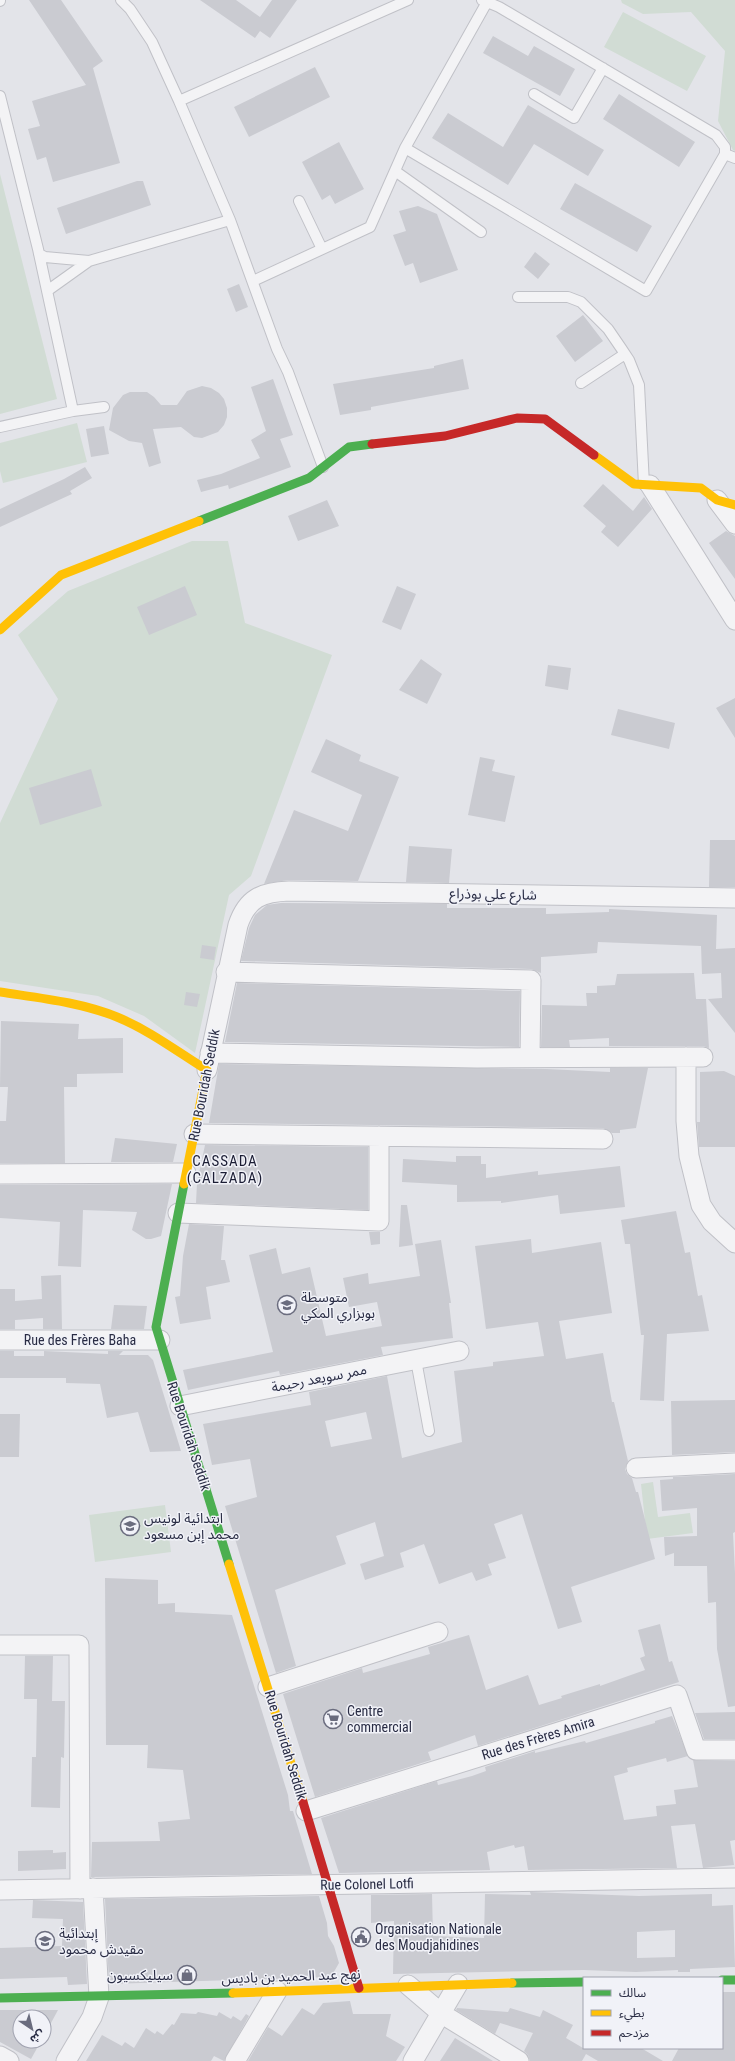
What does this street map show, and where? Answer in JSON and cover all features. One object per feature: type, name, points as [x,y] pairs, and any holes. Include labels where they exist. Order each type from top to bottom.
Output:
[{"type":"main road","points":[[0,630],[61,575],[309,478],[349,447],[445,436],[517,418],[545,418],[634,484],[701,488],[726,502]]},
{"type":"main road","points":[[0,992],[98,1010],[117,1017],[208,1062]]},
{"type":"main road","name":"Rue Bouridah Seddik","points":[[208,1062],[156,1327],[329,1885],[359,1988]]},
{"type":"main road","points":[[723,1980],[735,1980]]},
{"type":"main road","name":"نهج عبد الحميد بن باديس","points":[[0,1998],[99,1997],[408,1985],[583,1982]]},
{"type":"street","points":[[647,485],[735,620]]},
{"type":"street","points":[[726,502],[735,524]]},
{"type":"street","name":"شارع علي بوذراع","points":[[253,900],[268,893],[289,891],[735,898]]},
{"type":"street","name":"Rue Bouridah Seddik","points":[[208,1062],[226,972],[240,918],[244,909],[253,900]]},
{"type":"street","points":[[226,972],[531,980],[530,1057]]},
{"type":"street","points":[[208,1062],[530,1057],[694,1057],[686,1121],[690,1156],[701,1205],[712,1222],[735,1243]]},
{"type":"street","points":[[194,1134],[603,1139]]},
{"type":"street","points":[[178,1213],[379,1221],[379,1136]]},
{"type":"street","points":[[0,1174],[186,1173]]},
{"type":"street","name":"Rue des Frères Baha","points":[[0,1340],[160,1340]]},
{"type":"street","name":"ممر سويعد رحيمة","points":[[180,1406],[459,1351]]},
{"type":"street","points":[[636,1468],[735,1463]]},
{"type":"street","points":[[268,1687],[438,1632]]},
{"type":"street","points":[[0,1645],[79,1645],[86,1888],[99,1997],[92,2017],[66,2061]]},
{"type":"street","name":"Rue des Frères Amira","points":[[306,1811],[677,1695],[696,1750],[735,1750]]},
{"type":"street","name":"Rue Colonel Lotfi","points":[[0,1890],[735,1878]]},
{"type":"street","points":[[413,2061],[442,2014],[458,1984]]},
{"type":"street","points":[[408,1985],[442,2014],[519,2061]]},
{"type":"street","points":[[235,2061],[277,1991]]},
{"type":"street","points":[[0,2056],[9,2061]]},
{"type":"lane","points":[[121,0],[130,9],[152,42],[179,101],[230,220],[276,349],[288,372],[323,467]]},
{"type":"lane","points":[[179,101],[408,0]]},
{"type":"lane","points":[[253,281],[370,227],[405,148],[484,1],[499,7],[716,135],[725,147],[725,154],[646,291],[405,148]]},
{"type":"lane","points":[[534,94],[574,118],[603,68]]},
{"type":"lane","points":[[0,96],[39,254],[73,411]]},
{"type":"lane","points":[[725,154],[735,158]]},
{"type":"lane","points":[[395,171],[481,232]]},
{"type":"lane","points":[[299,201],[322,249]]},
{"type":"lane","points":[[47,291],[89,261],[230,220]]},
{"type":"lane","points":[[39,254],[45,257],[89,261]]},
{"type":"lane","points":[[518,297],[568,297],[581,302],[608,329],[625,354],[639,385],[647,485]]},
{"type":"lane","points":[[582,383],[625,354]]},
{"type":"lane","points":[[0,427],[73,411],[104,407]]},
{"type":"lane","points":[[416,1360],[429,1431]]},
{"type":"shaded area","points":[[621,0],[735,0],[735,151],[733,150],[718,121],[725,51],[691,12],[643,14],[622,3]]},
{"type":"shaded area","points":[[623,12],[706,56],[687,91],[604,47]]},
{"type":"shaded area","points":[[0,174],[57,399],[0,414]]},
{"type":"shaded area","points":[[77,423],[87,462],[3,483],[0,471],[0,443]]},
{"type":"shaded area","points":[[192,541],[228,541],[245,623],[332,655],[251,876],[229,895],[195,1053],[144,1016],[98,996],[0,981],[0,823],[58,699],[18,635],[68,591]]},
{"type":"shaded area","points":[[653,1482],[658,1517],[690,1513],[693,1533],[647,1539],[641,1484]]},
{"type":"shaded area","points":[[165,1505],[171,1552],[95,1562],[89,1515]]},
{"type":"building","points":[[29,0],[61,0],[103,61],[93,68],[120,163],[53,182],[46,157],[37,160],[28,129],[40,126],[32,101],[86,85]]},
{"type":"building","points":[[200,0],[236,0],[260,17],[272,0],[297,0],[270,38],[260,31],[255,38]]},
{"type":"building","points":[[493,36],[528,56],[534,46],[575,69],[560,96],[483,53]]},
{"type":"building","points":[[315,67],[330,97],[249,137],[234,107]]},
{"type":"building","points":[[619,94],[695,142],[679,167],[603,119]]},
{"type":"building","points":[[528,105],[604,150],[588,176],[534,144],[508,185],[432,138],[448,113],[503,147]]},
{"type":"building","points":[[339,142],[364,189],[335,204],[330,195],[322,200],[302,162]]},
{"type":"building","points":[[137,181],[143,181],[151,205],[66,234],[57,208]]},
{"type":"building","points":[[575,183],[652,226],[637,252],[560,209]]},
{"type":"building","points":[[418,206],[437,214],[458,270],[420,283],[413,263],[405,266],[393,235],[406,231],[399,211]]},
{"type":"building","points":[[535,252],[550,264],[538,279],[524,267]]},
{"type":"building","points":[[239,284],[248,307],[236,312],[227,289]]},
{"type":"building","points":[[583,315],[603,341],[575,362],[556,336]]},
{"type":"building","points":[[463,359],[469,389],[371,407],[371,410],[340,415],[333,384],[434,368],[434,366]]},
{"type":"building","points":[[273,379],[293,435],[280,439],[291,467],[229,489],[228,485],[201,492],[197,480],[221,474],[260,458],[251,440],[266,431],[251,387]]},
{"type":"building","points":[[202,386],[211,388],[219,393],[224,399],[227,408],[227,417],[224,425],[218,432],[202,438],[194,437],[181,427],[153,429],[161,463],[149,467],[142,443],[129,441],[109,430],[113,408],[123,395],[130,392],[147,392],[161,405],[177,405],[187,391]]},
{"type":"building","points":[[104,426],[109,454],[91,457],[86,429]]},
{"type":"building","points":[[85,467],[92,478],[70,491],[72,494],[0,527],[0,509],[64,479]]},
{"type":"building","points":[[603,484],[633,511],[644,497],[652,509],[618,547],[601,532],[606,526],[583,506]]},
{"type":"building","points":[[327,500],[339,526],[298,541],[288,516]]},
{"type":"building","points":[[726,531],[735,536],[735,579],[709,543]]},
{"type":"building","points":[[185,586],[197,615],[149,635],[137,607]]},
{"type":"building","points":[[397,586],[416,594],[401,630],[382,622]]},
{"type":"building","points":[[421,659],[442,674],[427,704],[399,690]]},
{"type":"building","points":[[548,665],[571,668],[568,690],[545,686]]},
{"type":"building","points":[[735,698],[735,738],[716,708]]},
{"type":"building","points":[[618,709],[675,723],[669,749],[611,735]]},
{"type":"building","points":[[326,739],[361,755],[359,761],[399,777],[358,881],[288,880],[264,884],[294,810],[348,831],[362,795],[311,772]]},
{"type":"building","points":[[480,757],[495,760],[492,771],[515,776],[505,822],[468,815]]},
{"type":"building","points":[[91,769],[102,806],[40,825],[29,788]]},
{"type":"building","points":[[710,840],[735,840],[735,887],[709,887]]},
{"type":"building","points":[[409,846],[452,849],[449,883],[406,882]]},
{"type":"building","points":[[281,903],[447,904],[447,908],[546,908],[546,914],[609,912],[609,909],[717,915],[716,949],[735,948],[735,1033],[708,999],[722,998],[721,973],[702,974],[701,946],[598,942],[597,953],[541,957],[541,973],[531,969],[241,961],[249,928],[255,915],[267,905]]},
{"type":"building","points":[[202,945],[216,947],[214,960],[200,958]]},
{"type":"building","points":[[694,973],[696,999],[706,999],[709,1048],[703,1046],[609,1046],[609,1038],[569,1040],[570,1047],[541,1047],[542,1005],[587,1006],[586,993],[597,993],[597,986],[615,985],[617,974]]},
{"type":"building","points":[[237,983],[520,991],[519,1047],[225,1042]]},
{"type":"building","points":[[186,992],[200,994],[197,1007],[184,1005]]},
{"type":"building","points":[[1,1021],[79,1024],[78,1039],[123,1038],[123,1073],[77,1074],[77,1087],[64,1087],[65,1163],[0,1163],[0,1121],[6,1121],[8,1087],[0,1087]]},
{"type":"building","points":[[219,1064],[546,1069],[610,1072],[610,1068],[648,1068],[636,1128],[620,1130],[620,1133],[612,1133],[603,1128],[209,1123]]},
{"type":"building","points":[[724,1071],[735,1076],[735,1147],[699,1147],[697,1122],[700,1122],[700,1072]]},
{"type":"building","points":[[115,1138],[177,1144],[173,1162],[111,1162]]},
{"type":"building","points":[[205,1145],[368,1147],[368,1210],[196,1203],[197,1183]]},
{"type":"building","points":[[456,1156],[481,1156],[481,1164],[486,1164],[486,1178],[538,1171],[538,1175],[620,1166],[625,1207],[560,1214],[558,1195],[501,1203],[501,1201],[457,1202],[457,1185],[402,1182],[403,1159],[456,1162]]},
{"type":"building","points":[[172,1184],[161,1236],[151,1239],[146,1239],[132,1230],[137,1212],[83,1210],[81,1267],[58,1266],[60,1222],[0,1218],[0,1185]]},
{"type":"building","points":[[401,1205],[407,1205],[413,1245],[399,1247]]},
{"type":"building","points":[[676,1211],[685,1253],[690,1252],[698,1296],[702,1295],[709,1331],[667,1334],[664,1401],[640,1400],[644,1335],[641,1335],[630,1244],[625,1244],[621,1220]]},
{"type":"building","points":[[189,1224],[224,1226],[221,1260],[225,1260],[230,1282],[206,1287],[211,1319],[180,1324],[175,1297],[180,1296],[183,1256]]},
{"type":"building","points":[[369,1232],[380,1232],[380,1244],[371,1245]]},
{"type":"building","points":[[531,1239],[532,1253],[601,1242],[612,1313],[559,1321],[566,1359],[603,1353],[612,1402],[614,1402],[628,1461],[625,1469],[627,1474],[632,1478],[636,1492],[638,1492],[655,1559],[571,1587],[582,1622],[558,1629],[522,1514],[494,1524],[506,1558],[488,1564],[492,1575],[476,1581],[472,1572],[439,1584],[424,1544],[400,1553],[404,1567],[365,1580],[360,1564],[384,1556],[375,1522],[336,1536],[346,1564],[275,1590],[296,1666],[276,1673],[225,1506],[257,1497],[250,1459],[212,1465],[203,1424],[311,1405],[309,1392],[387,1376],[402,1458],[462,1442],[454,1371],[493,1366],[493,1362],[544,1356],[538,1322],[486,1329],[475,1246]],"holes":[[[366,1412],[372,1439],[331,1447],[325,1421]]]},
{"type":"building","points":[[441,1240],[451,1303],[449,1303],[453,1338],[381,1347],[383,1355],[280,1375],[279,1371],[188,1390],[183,1370],[273,1352],[249,1255],[276,1248],[282,1274],[310,1267],[326,1336],[382,1326],[377,1302],[349,1307],[343,1278],[368,1273],[369,1284],[420,1276],[415,1244]]},
{"type":"building","points":[[61,1275],[62,1329],[43,1329],[43,1318],[15,1320],[15,1329],[0,1329],[0,1289],[15,1289],[15,1301],[42,1299],[41,1276]]},
{"type":"building","points":[[114,1305],[147,1306],[144,1329],[111,1329]]},
{"type":"building","points":[[0,1351],[14,1351],[14,1356],[44,1356],[44,1351],[108,1354],[108,1351],[123,1351],[119,1355],[148,1355],[153,1360],[181,1451],[150,1452],[138,1412],[107,1418],[100,1384],[66,1383],[66,1378],[0,1378]]},
{"type":"building","points":[[735,1400],[735,1452],[672,1455],[671,1401]]},
{"type":"building","points":[[0,1414],[20,1414],[19,1457],[0,1457]]},
{"type":"building","points":[[735,1474],[735,1532],[733,1533],[735,1573],[735,1706],[728,1707],[717,1649],[716,1602],[708,1603],[707,1566],[674,1566],[674,1553],[665,1556],[664,1537],[697,1536],[697,1508],[662,1511],[660,1480],[673,1479],[673,1477]]},
{"type":"building","points":[[105,1578],[158,1580],[158,1604],[175,1603],[175,1612],[232,1615],[288,1795],[290,1811],[293,1811],[312,1874],[91,1877],[92,1842],[160,1841],[158,1822],[190,1819],[183,1770],[147,1768],[148,1745],[106,1745]]},
{"type":"building","points":[[660,1624],[669,1662],[672,1661],[679,1682],[478,1746],[475,1735],[428,1752],[431,1760],[315,1797],[283,1694],[362,1668],[363,1673],[430,1654],[428,1647],[469,1635],[486,1690],[528,1675],[539,1705],[562,1698],[561,1696],[600,1684],[600,1686],[645,1670],[640,1658],[645,1656],[638,1630]]},
{"type":"building","points":[[25,1656],[53,1656],[52,1701],[65,1701],[64,1758],[61,1757],[60,1808],[31,1807],[32,1757],[36,1757],[37,1699],[24,1699]]},
{"type":"building","points":[[735,1712],[735,1739],[704,1739],[695,1713]]},
{"type":"building","points":[[672,1716],[688,1756],[667,1762],[666,1758],[627,1768],[628,1772],[614,1776],[624,1820],[657,1816],[656,1806],[676,1804],[674,1790],[698,1787],[693,1760],[735,1761],[735,1840],[730,1841],[734,1865],[703,1868],[695,1824],[671,1826],[677,1868],[528,1870],[524,1846],[515,1848],[514,1845],[487,1852],[490,1870],[339,1873],[321,1818],[437,1781],[438,1785],[472,1776],[486,1771],[485,1767],[535,1751],[535,1753],[585,1741],[586,1743],[655,1723],[655,1721]]},
{"type":"building","points":[[53,1850],[53,1853],[66,1852],[66,1869],[18,1871],[18,1851]]},
{"type":"building","points":[[530,1892],[639,1896],[712,1894],[712,1906],[733,1905],[735,1967],[690,1969],[690,1972],[678,1972],[678,1970],[636,1972],[584,1970],[393,1974],[394,1921],[371,1923],[371,1895],[432,1894],[433,1936],[484,1938],[485,1894],[531,1895]],"holes":[[[675,1930],[675,1957],[637,1958],[637,1932]]]},
{"type":"building","points":[[319,1896],[327,1923],[328,1936],[334,1946],[339,1963],[331,1977],[109,1984],[105,1899]]},
{"type":"building","points":[[33,1900],[83,1902],[87,1984],[68,1985],[67,1977],[0,1979],[0,1948],[62,1946],[63,1919],[32,1918]]},
{"type":"building","points":[[723,1992],[735,1992],[735,2061],[672,2061],[678,2049],[723,2049]]},
{"type":"building","points":[[350,2001],[353,2014],[391,2014],[386,2036],[405,2047],[396,2061],[248,2061],[268,2027],[282,2036],[302,2008],[314,2015],[323,2003]]},
{"type":"building","points":[[457,2008],[508,2012],[510,2008],[540,2017],[543,2010],[573,2025],[566,2038],[583,2049],[643,2049],[663,2061],[598,2061],[586,2054],[582,2061],[530,2061],[528,2055],[524,2051],[533,2033],[500,2023],[495,2034],[456,2010]]},
{"type":"building","points":[[0,2010],[12,2010],[12,2049],[0,2042]]},
{"type":"building","points":[[52,2010],[58,2010],[52,2021]]},
{"type":"building","points":[[198,2012],[217,2016],[219,2012],[231,2019],[233,2016],[241,2021],[246,2014],[249,2016],[224,2061],[214,2056],[211,2061],[86,2061],[102,2035],[122,2046],[125,2042],[134,2048],[146,2028],[155,2034],[157,2031],[163,2035],[172,2024],[174,2025],[181,2013],[196,2014]]},
{"type":"building","points":[[455,2038],[493,2061],[440,2061]]},
{"type":"building","points":[[13,2049],[37,2049],[31,2059]]},
{"type":"traffic: fast","points":[[199,521],[309,478],[349,447],[372,444]]},
{"type":"traffic: fast","points":[[184,1184],[156,1327],[229,1564]]},
{"type":"traffic: fast","points":[[723,1980],[735,1980]]},
{"type":"traffic: fast","points":[[512,1983],[583,1982]]},
{"type":"traffic: fast","points":[[0,1998],[233,1993]]},
{"type":"traffic: slow","points":[[594,455],[634,484],[701,488],[717,500],[735,505]]},
{"type":"traffic: slow","points":[[0,630],[61,575],[199,521]]},
{"type":"traffic: slow","points":[[0,992],[74,1004],[117,1017],[152,1035],[207,1070],[184,1184]]},
{"type":"traffic: slow","points":[[229,1564],[303,1802]]},
{"type":"traffic: slow","points":[[233,1993],[512,1983]]},
{"type":"traffic: jam","points":[[372,444],[445,436],[517,418],[545,419],[594,455]]},
{"type":"traffic: jam","points":[[303,1802],[359,1988]]},
{"type":"place","name":"متوسطة بوبزاري المكي","points":[[287,1305]]},
{"type":"place","name":"ابتدائية لونيس محمد إبن مسعود","points":[[130,1526]]},
{"type":"place","name":"Centre commercial","points":[[333,1719]]},
{"type":"place","name":"Organisation Nationale des Moudjahidines","points":[[361,1937]]},
{"type":"place","name":"إبتدائية مقيدش محمود","points":[[45,1941]]},
{"type":"place","name":"سيليكسيون","points":[[187,1975]]},
{"type":"district","name":"CASSADA (CALZADA)","points":[[225,1170]]}]
